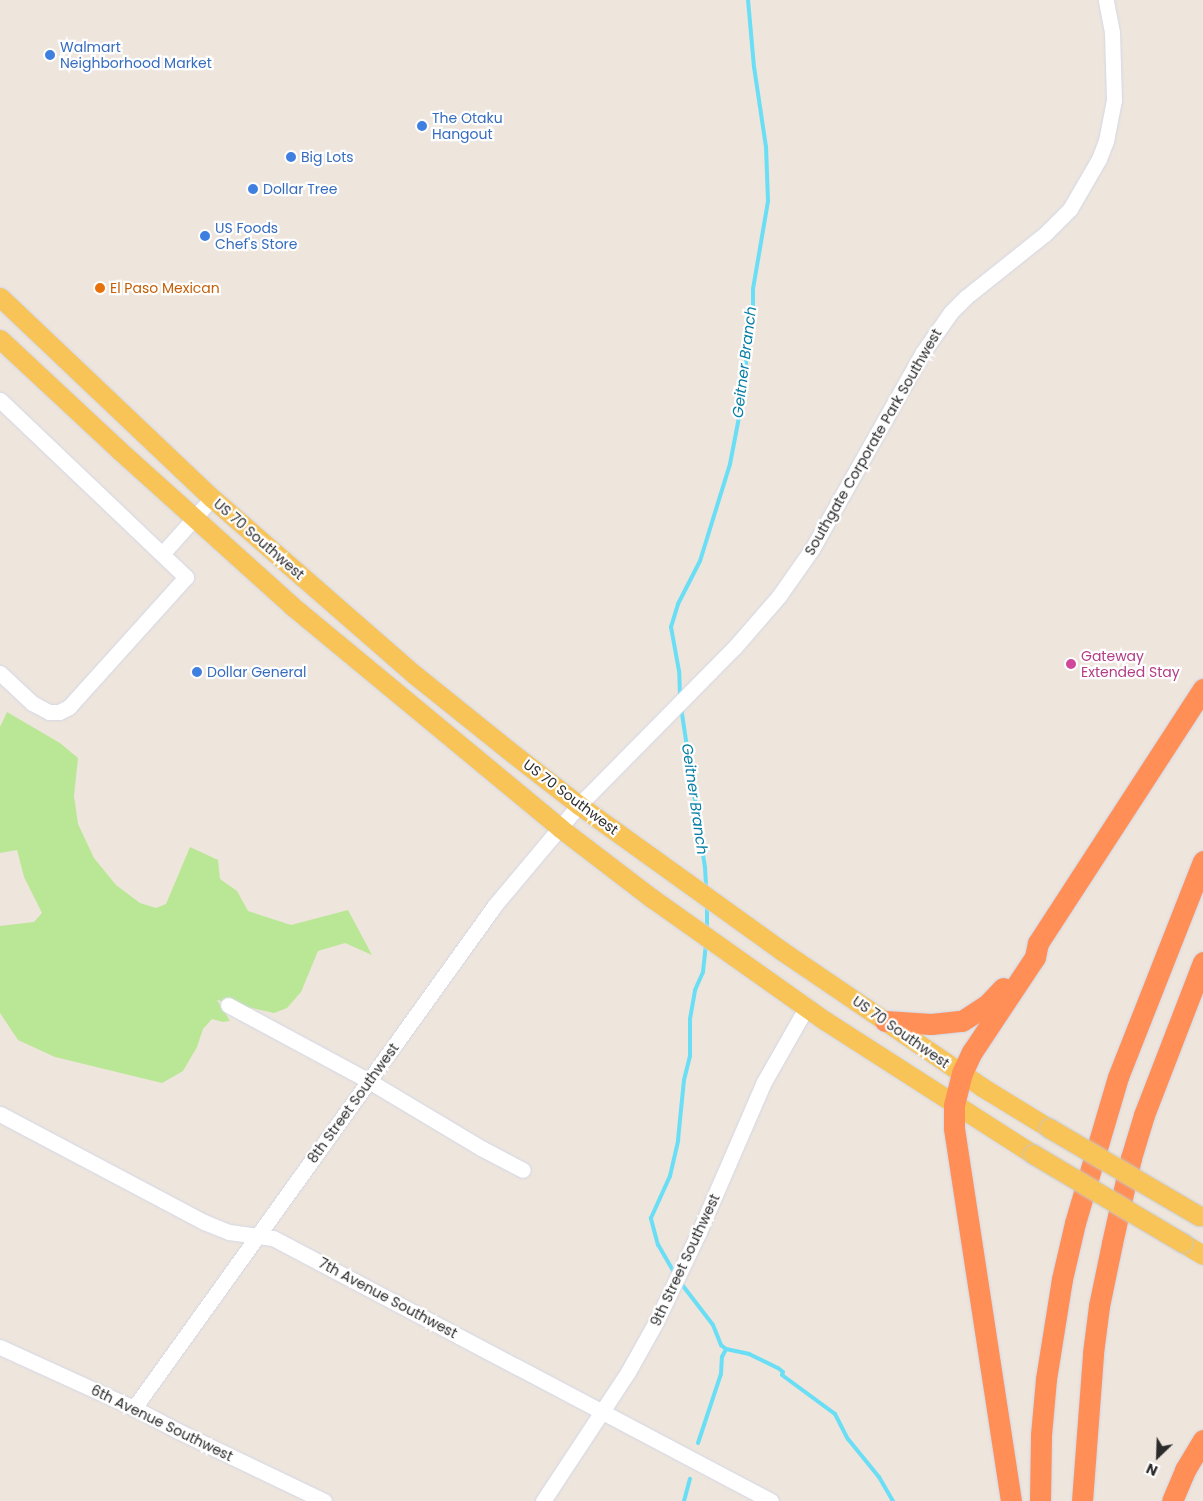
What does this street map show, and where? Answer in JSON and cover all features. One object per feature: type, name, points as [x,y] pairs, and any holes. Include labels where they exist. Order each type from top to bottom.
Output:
[{"type":"highway","points":[[885,1021],[941,1024],[971,1016],[998,995],[1028,952],[1038,944],[1203,689]]},
{"type":"highway","points":[[1040,1501],[1046,1379],[1062,1279],[1075,1223],[1118,1076],[1203,861]]},
{"type":"highway","points":[[1011,1501],[954,1126],[954,1105],[962,1074],[972,1052],[1035,957],[1038,944]]},
{"type":"highway","points":[[1082,1501],[1093,1353],[1112,1243],[1131,1158],[1144,1114],[1203,962]]},
{"type":"highway","points":[[1172,1501],[1186,1470],[1203,1440]]},
{"type":"main road","name":"US 70 Southwest","points":[[0,297],[212,498],[415,675],[579,805],[782,951],[962,1074],[1049,1128],[1201,1217]]},
{"type":"main road","name":"US 70 Southwest","points":[[0,339],[292,606],[560,828],[653,899],[806,1008],[954,1105],[1203,1255]]},
{"type":"street","name":"Southgate Corporate Park Southwest","points":[[579,805],[734,648],[779,596],[812,549],[923,352],[951,312],[966,297],[1045,234],[1070,209],[1099,159],[1106,141],[1114,100],[1112,32],[1106,0]]},
{"type":"street","points":[[0,400],[163,553],[186,577],[69,707],[59,712],[49,712],[32,703],[0,672]]},
{"type":"street","points":[[163,553],[212,498]]},
{"type":"street","name":"8th Street Southwest","points":[[134,1408],[495,905],[579,805]]},
{"type":"street","points":[[228,1005],[369,1081],[473,1143],[523,1170]]},
{"type":"street","name":"9th Street Southwest","points":[[543,1501],[628,1372],[656,1322],[702,1225],[764,1082],[806,1008]]},
{"type":"street","name":"7th Avenue Southwest","points":[[0,1114],[204,1222],[228,1232],[258,1234],[273,1238],[405,1306],[771,1501]]},
{"type":"street","name":"6th Avenue Southwest","points":[[0,1347],[134,1408],[178,1432],[324,1501]]},
{"type":"green space","points":[[7,712],[60,743],[78,758],[74,796],[78,824],[94,858],[116,885],[140,903],[156,908],[166,904],[190,847],[218,860],[220,879],[237,891],[248,911],[291,925],[348,910],[372,955],[345,943],[318,951],[301,992],[287,1008],[274,1013],[217,1000],[230,1021],[223,1022],[212,1019],[203,1029],[197,1047],[183,1071],[162,1083],[55,1057],[18,1040],[0,1013],[0,926],[34,922],[42,913],[24,877],[17,850],[0,853],[0,727]]},
{"type":"waterway","name":"Geitner Branch","points":[[680,695],[679,671],[671,627],[678,604],[700,561],[730,464],[744,391],[753,289],[768,201],[766,147],[754,67],[748,0]]},
{"type":"waterway","name":"Geitner Branch","points":[[681,707],[705,867],[706,888]]},
{"type":"waterway","name":"Geitner Branch","points":[[707,905],[707,931]]},
{"type":"waterway","name":"Geitner Branch","points":[[675,1274],[658,1245],[651,1218],[670,1176],[678,1140],[684,1080],[690,1056],[690,1019],[695,990],[703,972],[706,945]]},
{"type":"waterway","name":"Geitner Branch","points":[[680,1282],[713,1325],[721,1345],[726,1349],[749,1354],[778,1368],[783,1372],[782,1375],[835,1414],[848,1439],[879,1477],[893,1501]]},
{"type":"waterway","points":[[698,1443],[721,1374],[722,1357],[726,1349]]},
{"type":"waterway","points":[[684,1501],[690,1479]]},
{"type":"place","name":"Walmart Neighborhood Market","points":[[50,55]]},
{"type":"place","name":"The Otaku Hangout","points":[[422,126]]},
{"type":"place","name":"Big Lots","points":[[291,157]]},
{"type":"place","name":"Dollar Tree","points":[[253,189]]},
{"type":"place","name":"US Foods Chef's Store","points":[[205,236]]},
{"type":"place","name":"El Paso Mexican","points":[[100,288]]},
{"type":"place","name":"Gateway Extended Stay","points":[[1071,664]]},
{"type":"place","name":"Dollar General","points":[[197,672]]}]
